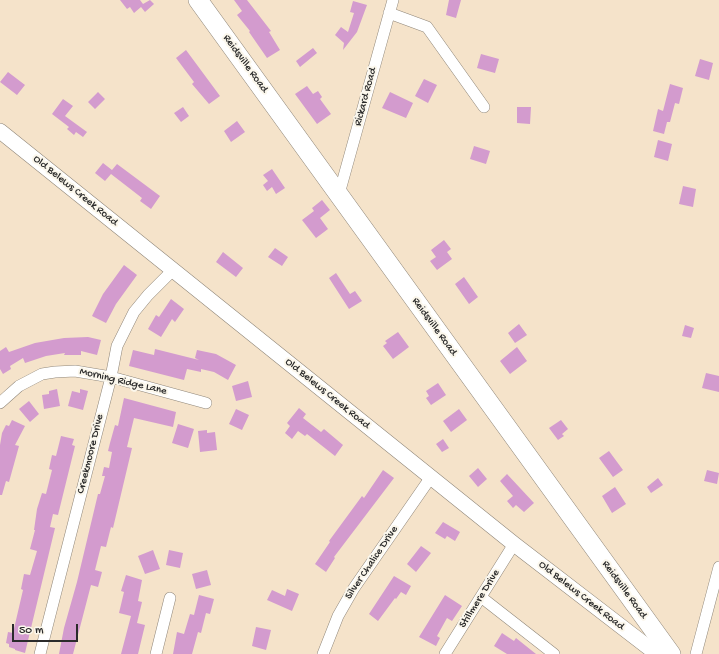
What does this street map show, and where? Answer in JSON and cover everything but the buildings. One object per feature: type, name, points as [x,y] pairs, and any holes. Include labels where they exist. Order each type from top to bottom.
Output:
[{"type":"highway","name":"Reidsville Road","points":[[198,0],[671,654]]},
{"type":"street","name":"Rickard Road","points":[[339,194],[393,0]]},
{"type":"street","points":[[389,13],[427,27],[484,107]]},
{"type":"street","name":"Old Belews Creek Road","points":[[1,132],[514,544],[657,654]]},
{"type":"street","name":"Creekmoore Drive","points":[[40,654],[111,377],[117,346],[134,312],[173,270]]},
{"type":"street","name":"Morning Ridge Lane","points":[[0,403],[19,386],[48,373],[75,371],[111,377],[206,403]]},
{"type":"street","name":"Silver Chalice Drive","points":[[323,654],[338,616],[354,588],[431,477]]},
{"type":"street","name":"Stillmere Drive","points":[[445,654],[514,544]]},
{"type":"street","points":[[696,654],[717,582],[719,567]]},
{"type":"street","points":[[481,597],[554,654]]},
{"type":"street","points":[[156,654],[170,598]]}]
